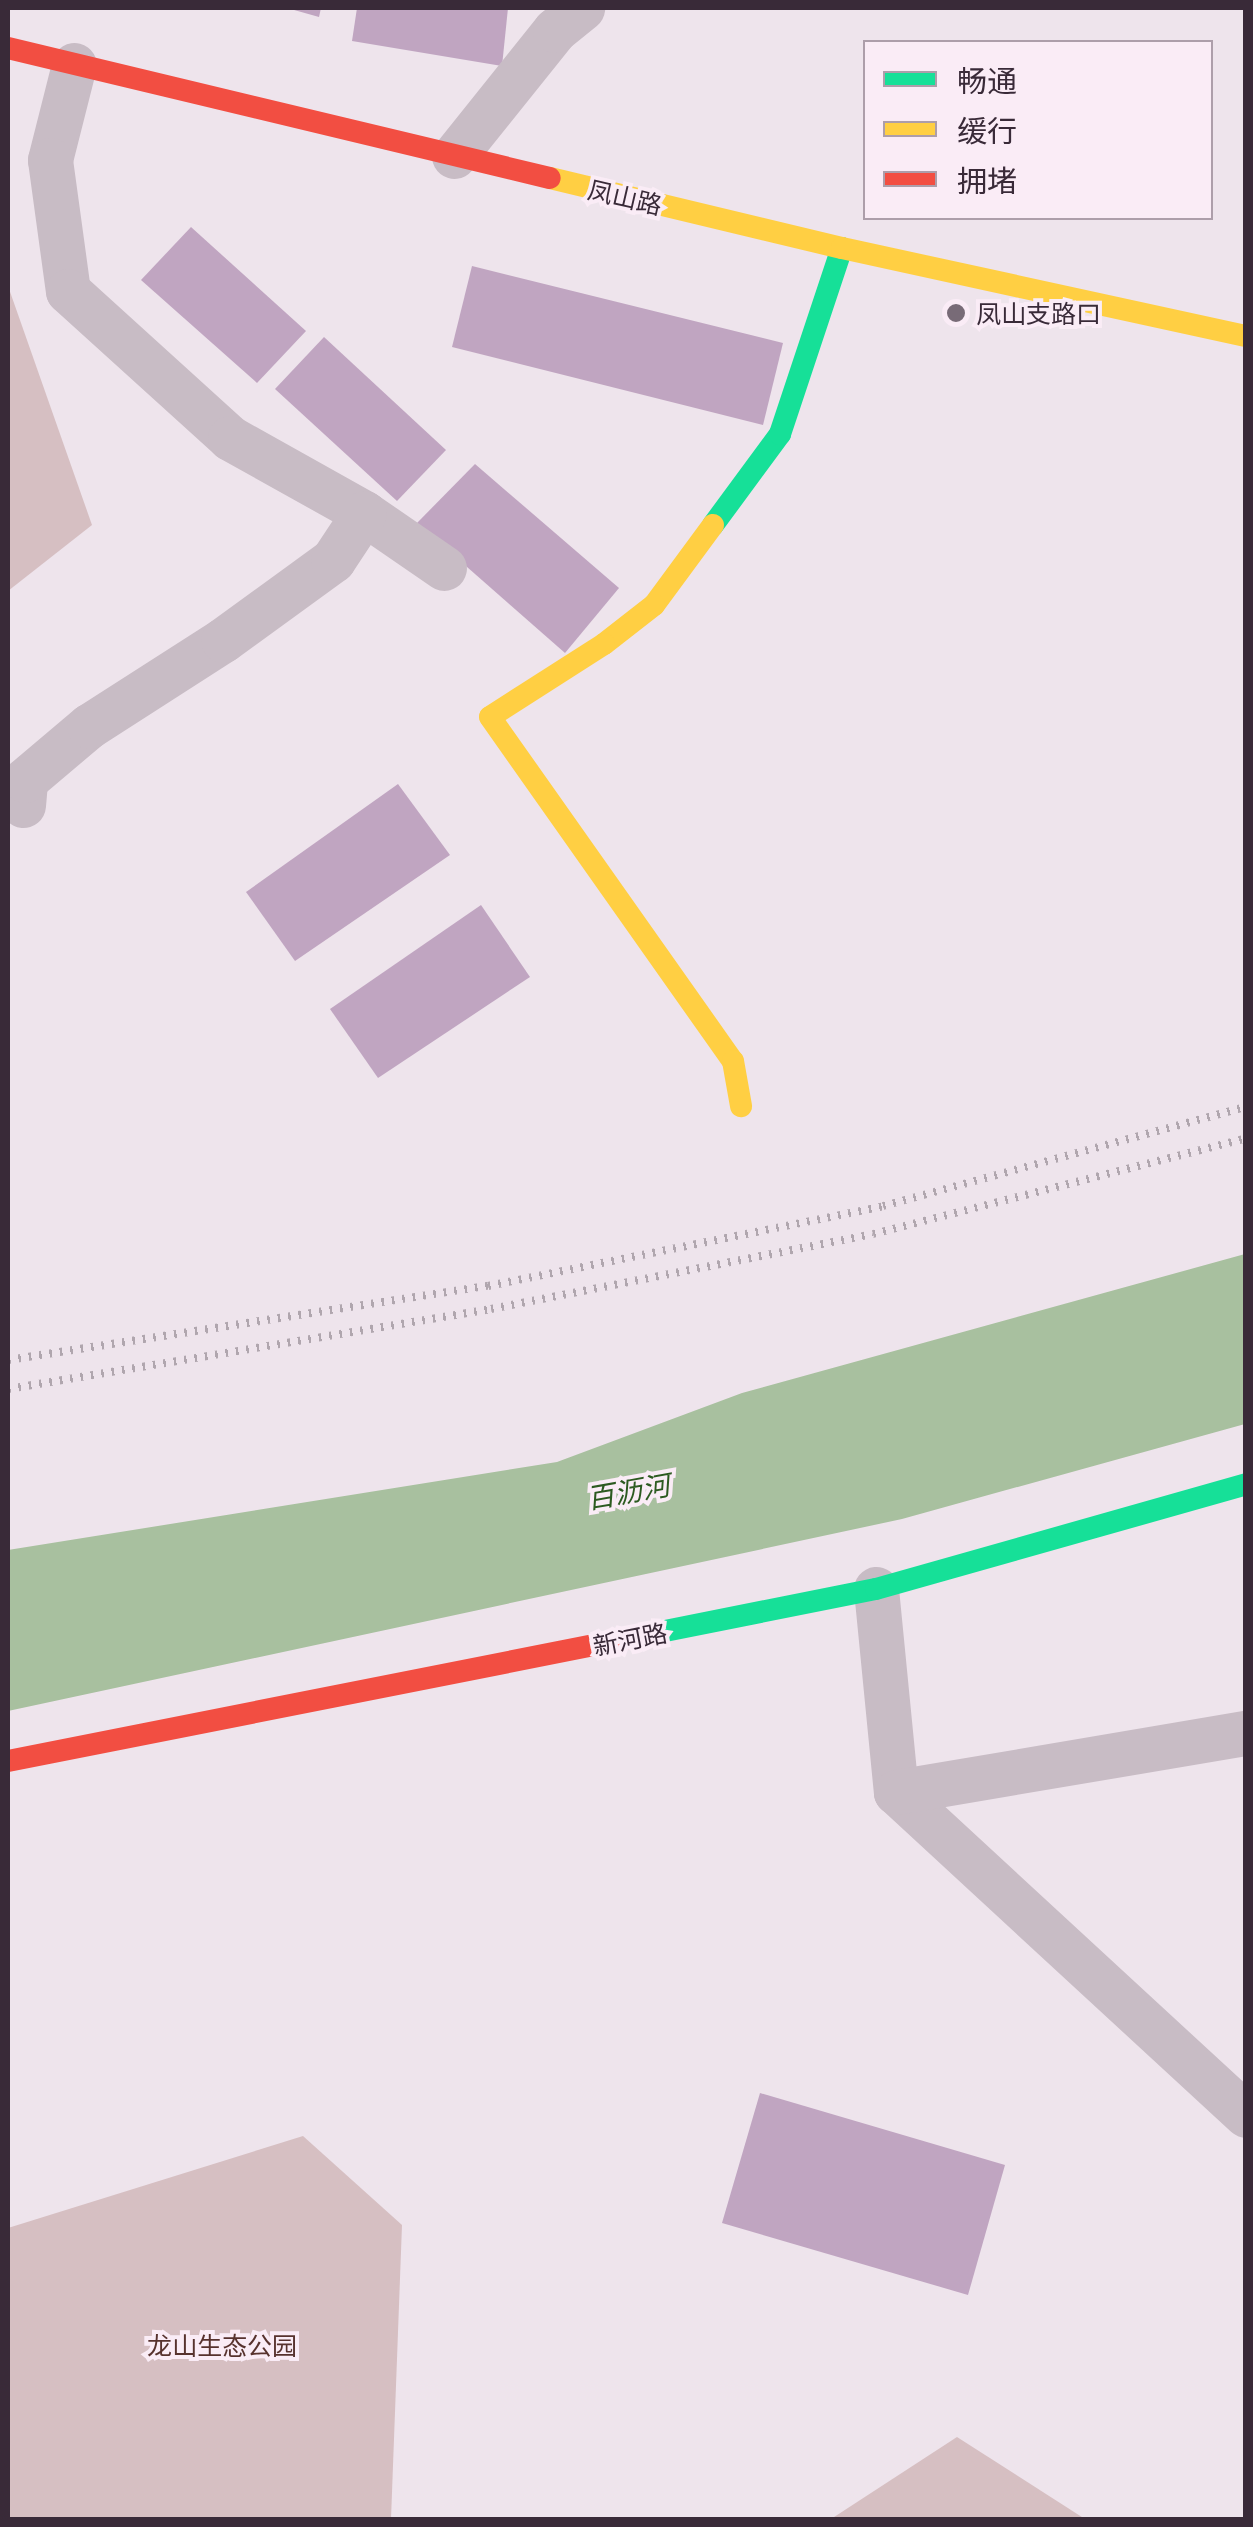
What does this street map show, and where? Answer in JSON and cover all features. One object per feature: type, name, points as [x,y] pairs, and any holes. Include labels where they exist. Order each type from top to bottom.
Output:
[{"type":"street","points":[[454,156],[556,30],[582,8]]},
{"type":"street","name":"凤山路","points":[[8,48],[842,248],[1246,336]]},
{"type":"street","points":[[74,64],[50,160],[68,291],[230,438],[364,513],[444,568]]},
{"type":"street","points":[[741,1106],[733,1061],[490,717],[604,644],[654,605],[780,434],[842,248]]},
{"type":"street","points":[[22,805],[26,780],[89,726],[223,640],[334,560],[364,513]]},
{"type":"street","name":"新河路","points":[[8,1760],[876,1589],[1246,1484]]},
{"type":"street","points":[[876,1589],[896,1792],[1246,2115]]},
{"type":"street","points":[[896,1792],[1246,1732]]},
{"type":"green space","points":[[8,286],[92,525],[8,591]]},
{"type":"green space","name":"龙山生态公园","points":[[303,2136],[402,2225],[391,2519],[8,2519],[8,2228]]},
{"type":"green space","points":[[957,2437],[1085,2519],[831,2519]]},
{"type":"water","name":"百沥河","points":[[1245,1254],[1245,1424],[902,1519],[8,1711],[8,1550],[557,1462],[742,1393]]},
{"type":"building","points":[[287,8],[321,8],[319,17]]},
{"type":"building","points":[[357,8],[508,8],[502,66],[352,41]]},
{"type":"building","points":[[191,227],[306,331],[257,383],[141,280]]},
{"type":"building","points":[[472,266],[783,343],[763,425],[452,347]]},
{"type":"building","points":[[324,337],[446,450],[397,501],[275,389]]},
{"type":"building","points":[[475,464],[619,588],[565,653],[417,523]]},
{"type":"building","points":[[398,784],[450,855],[295,961],[246,892]]},
{"type":"building","points":[[481,905],[530,977],[378,1078],[330,1009]]},
{"type":"building","points":[[760,2093],[1005,2165],[968,2295],[722,2223]]},
{"type":"railway","points":[[8,1360],[488,1286],[883,1206],[1246,1107]]},
{"type":"railway","points":[[8,1389],[491,1309],[873,1234],[1246,1138]]},
{"type":"traffic: fast","points":[[713,525],[780,434],[842,248]]},
{"type":"traffic: fast","points":[[650,1634],[876,1589],[1246,1484]]},
{"type":"traffic: slow","points":[[550,178],[842,248],[1246,336]]},
{"type":"traffic: slow","points":[[713,525],[654,605],[604,644],[490,717],[733,1061],[741,1106]]},
{"type":"traffic: jam","points":[[8,48],[550,178]]},
{"type":"traffic: jam","points":[[8,1761],[650,1634]]},
{"type":"place","name":"凤山支路口","points":[[956,313]]}]
